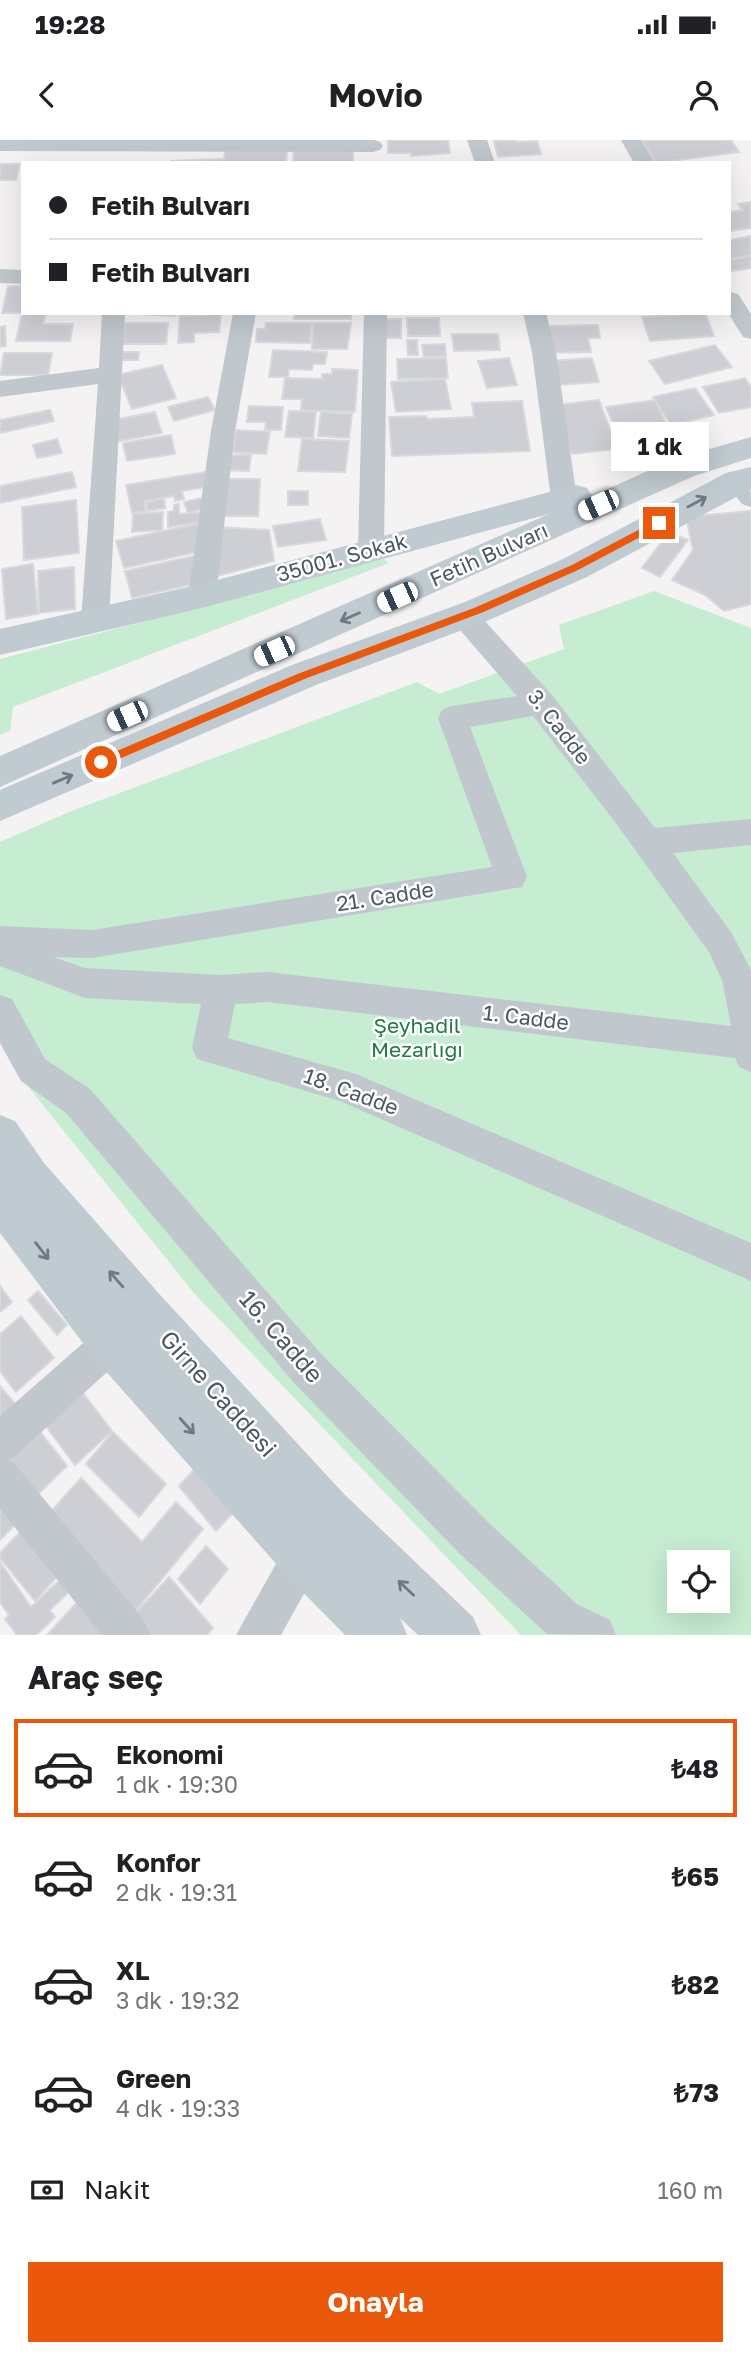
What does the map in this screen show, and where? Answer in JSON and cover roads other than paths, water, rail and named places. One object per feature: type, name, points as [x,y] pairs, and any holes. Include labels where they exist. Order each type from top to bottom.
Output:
[{"type":"main road","name":"Fetih Bulvarı","points":[[0,772],[683,468],[751,447]]},
{"type":"main road","name":"35001. Sokak","points":[[0,642],[202,597],[371,549],[683,468]]},
{"type":"main road","points":[[0,806],[304,675],[464,616],[575,568],[746,486]]},
{"type":"main road","points":[[546,530],[539,533],[531,545],[534,558],[548,568],[575,568]]},
{"type":"main road","name":"Girne Caddesi","points":[[0,1136],[129,1328],[304,1557],[381,1635]]},
{"type":"main road","name":"Girne Caddesi","points":[[0,1197],[129,1328],[455,1635]]},
{"type":"street","points":[[477,140],[484,161]]},
{"type":"street","points":[[631,140],[644,161]]},
{"type":"street","points":[[0,145],[150,150],[374,149]]},
{"type":"street","points":[[0,276],[21,277]]},
{"type":"street","points":[[731,298],[751,289]]},
{"type":"street","points":[[731,300],[751,332]]},
{"type":"street","points":[[95,621],[114,315]]},
{"type":"street","points":[[202,597],[223,431],[245,315]]},
{"type":"street","points":[[371,549],[376,315]]},
{"type":"street","points":[[535,315],[544,352],[564,499]]},
{"type":"street","points":[[0,389],[110,374]]},
{"type":"street","name":"3. Cadde","points":[[464,616],[542,703],[649,842],[731,960],[750,1044]]},
{"type":"street","name":"21. Cadde","points":[[0,940],[92,944],[511,877],[452,718],[542,703]]},
{"type":"street","points":[[649,842],[751,832]]},
{"type":"street","points":[[0,952],[85,983],[221,990]]},
{"type":"street","name":"1. Cadde","points":[[221,990],[268,987],[750,1044]]},
{"type":"street","name":"18. Cadde","points":[[221,990],[209,1048],[344,1086],[751,1262]]},
{"type":"street","name":"16. Cadde","points":[[0,1010],[33,1070],[78,1101],[309,1370],[474,1539],[562,1619],[595,1635]]},
{"type":"street","points":[[0,1443],[129,1328]]},
{"type":"street","points":[[0,1477],[129,1635]]},
{"type":"street","points":[[257,1635],[304,1557],[326,1512]]},
{"type":"park label","name":"Şeyhadil Mezarlığı","points":[[417,1038]]}]
